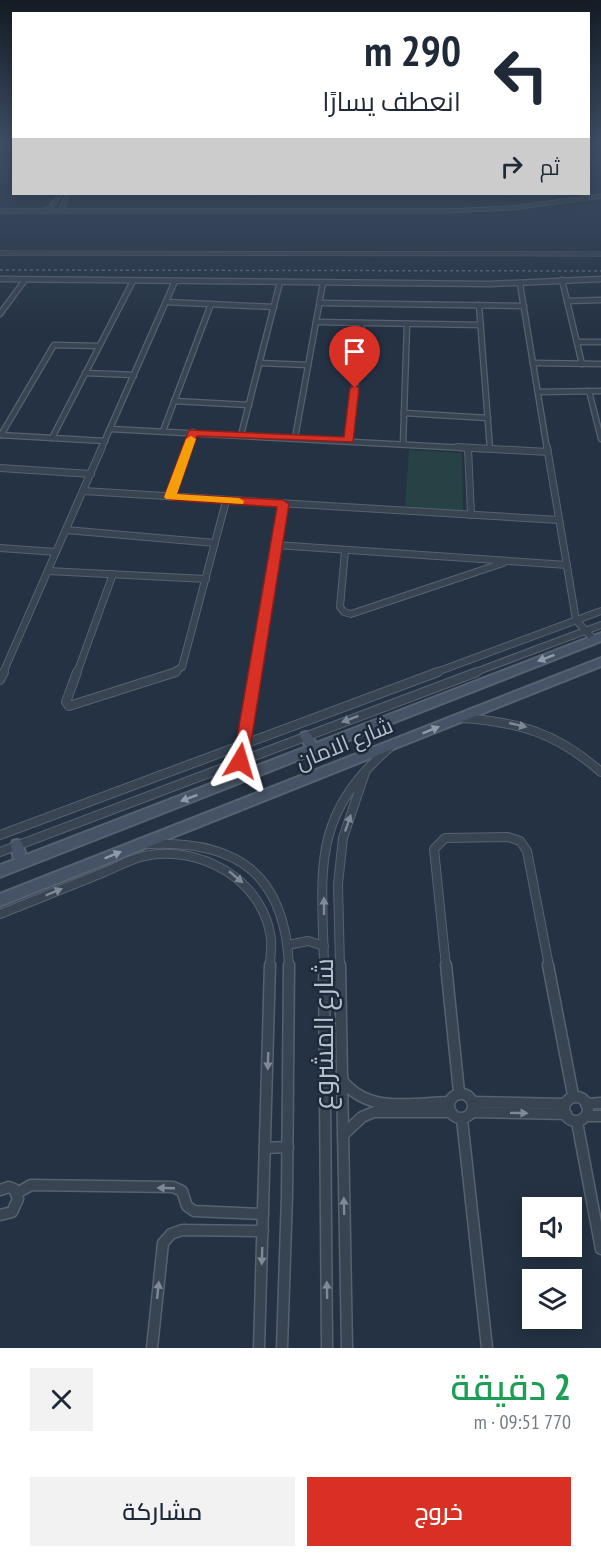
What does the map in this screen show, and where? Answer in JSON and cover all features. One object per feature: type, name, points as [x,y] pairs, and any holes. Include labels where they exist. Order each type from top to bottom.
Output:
[{"type":"street","points":[[43,212],[51,207]]},
{"type":"street","points":[[62,207],[66,211]]},
{"type":"street","points":[[0,212],[468,212],[514,211],[541,207]]},
{"type":"street","points":[[19,213],[66,211],[122,213]]},
{"type":"street","points":[[0,254],[601,256]]},
{"type":"street","points":[[0,279],[520,284],[601,279]]},
{"type":"street","points":[[0,314],[25,280]]},
{"type":"street","points":[[562,280],[582,364]]},
{"type":"street","points":[[52,438],[133,281]]},
{"type":"street","points":[[0,680],[175,281]]},
{"type":"street","points":[[241,435],[280,282]]},
{"type":"street","points":[[295,438],[323,283]]},
{"type":"street","points":[[520,284],[576,620],[585,631],[598,638]]},
{"type":"street","points":[[567,301],[601,300]]},
{"type":"street","points":[[166,302],[274,307]]},
{"type":"street","points":[[320,303],[524,306]]},
{"type":"street","points":[[163,431],[211,304]]},
{"type":"street","points":[[479,305],[490,449]]},
{"type":"street","points":[[316,322],[481,326]]},
{"type":"street","points":[[349,440],[362,323]]},
{"type":"street","points":[[403,444],[407,324]]},
{"type":"street","points":[[577,342],[601,342]]},
{"type":"street","points":[[99,346],[54,345],[0,435],[105,441]]},
{"type":"street","points":[[259,363],[308,365]]},
{"type":"street","points":[[533,363],[601,364]]},
{"type":"street","points":[[85,373],[134,375]]},
{"type":"street","points":[[589,391],[599,420],[601,439]]},
{"type":"street","points":[[538,392],[601,391]]},
{"type":"street","points":[[174,401],[249,405]]},
{"type":"street","points":[[404,413],[488,418]]},
{"type":"street","points":[[111,429],[548,452]]},
{"type":"street","points":[[170,497],[193,432]]},
{"type":"street","points":[[468,448],[471,515]]},
{"type":"street","points":[[0,468],[91,474]]},
{"type":"street","points":[[83,491],[559,520]]},
{"type":"street","points":[[112,574],[66,702],[69,706],[178,671],[185,662],[226,501]]},
{"type":"street","points":[[240,761],[283,504]]},
{"type":"street","points":[[66,530],[215,543]]},
{"type":"street","points":[[276,545],[567,565]]},
{"type":"street","points":[[0,548],[56,552]]},
{"type":"street","points":[[345,551],[340,605],[344,612],[351,615],[508,561]]},
{"type":"street","points":[[48,571],[206,579]]},
{"type":"street","points":[[0,835],[601,611]]},
{"type":"street","points":[[0,852],[601,625]]},
{"type":"street","name":"شارع الامان","points":[[0,871],[598,638]]},
{"type":"street","name":"شارع الامان","points":[[0,900],[601,662]]},
{"type":"street","points":[[460,718],[510,723],[542,731],[579,752],[601,772]]},
{"type":"street","points":[[306,736],[313,749]]},
{"type":"street","name":"شارع المشروع","points":[[327,1348],[324,868],[330,829],[344,795],[367,766],[394,744]]},
{"type":"street","points":[[346,1348],[339,860],[343,838],[367,766]]},
{"type":"street","points":[[459,1092],[434,849],[444,838],[508,837],[520,842],[527,851],[573,1095]]},
{"type":"street","name":"شارع المشروع","points":[[138,845],[177,842],[213,848],[251,870],[271,892],[283,917],[288,945],[288,1147],[282,1348]]},
{"type":"street","points":[[17,846],[21,863]]},
{"type":"street","points":[[0,914],[144,856],[169,853],[194,856],[216,863],[236,876],[253,893],[261,907],[271,938],[259,1348]]},
{"type":"street","points":[[288,945],[308,940],[324,946]]},
{"type":"street","points":[[324,1020],[340,1020]]},
{"type":"street","points":[[342,1080],[356,1094],[374,1102],[450,1107],[469,1111],[565,1109],[582,1119],[601,1116]]},
{"type":"street","points":[[450,1107],[451,1097],[459,1092]]},
{"type":"street","points":[[459,1092],[464,1094],[469,1111],[487,1348]]},
{"type":"street","points":[[565,1109],[568,1096],[573,1095],[578,1096],[586,1104],[601,1103]]},
{"type":"street","points":[[586,1104],[582,1119],[601,1249]]},
{"type":"street","points":[[343,1135],[352,1125],[374,1112],[450,1107]]},
{"type":"street","points":[[265,1148],[288,1147]]},
{"type":"street","points":[[17,1193],[31,1185],[174,1187],[182,1191],[187,1206],[194,1211],[263,1214]]},
{"type":"street","points":[[0,1190],[9,1187],[17,1193],[18,1199],[12,1212],[0,1217]]},
{"type":"street","points":[[152,1348],[163,1243],[168,1236],[174,1230],[263,1231]]},
{"type":"green space","points":[[409,450],[462,453],[463,511],[405,507]]},
{"type":"railway","points":[[0,270],[601,271]]},
{"type":"slow traffic","points":[[191,439],[170,497],[239,501]]},
{"type":"route","points":[[240,761],[283,504],[170,497],[193,432],[349,440],[355,388]]}]
